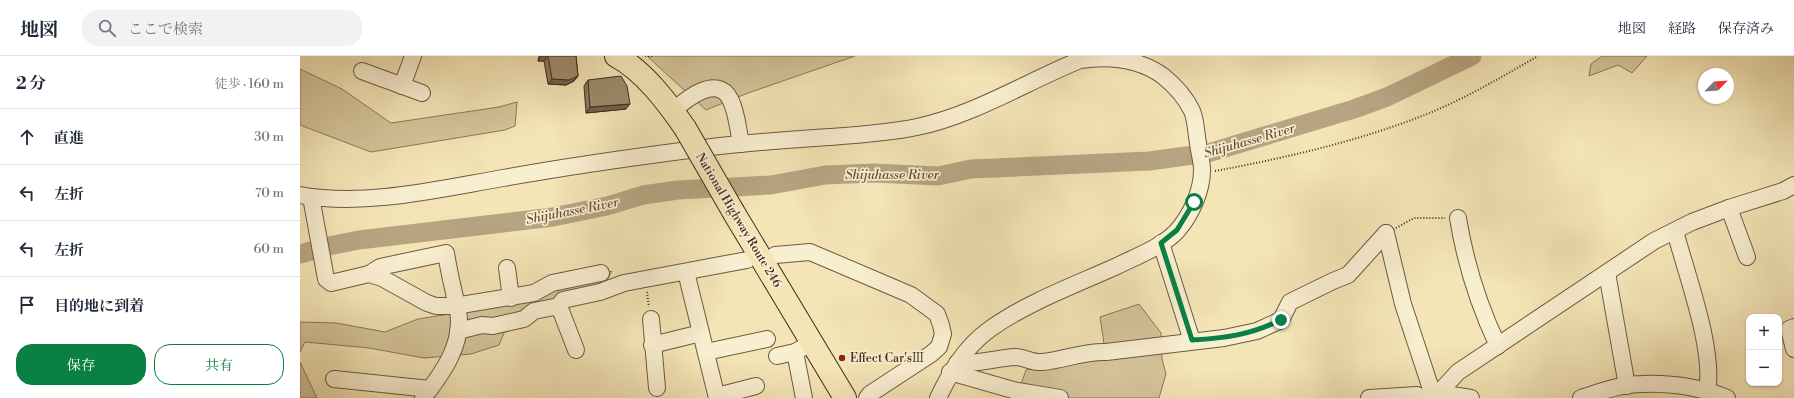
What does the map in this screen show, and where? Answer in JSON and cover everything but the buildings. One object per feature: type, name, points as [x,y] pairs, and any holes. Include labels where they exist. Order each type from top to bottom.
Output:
[{"type":"highway","name":"National Highway Route 246","points":[[616,56],[640,74],[679,120],[734,213],[803,347],[845,398]]},
{"type":"street","points":[[402,86],[413,56]]},
{"type":"street","points":[[334,379],[427,394],[446,367],[454,348],[458,331],[458,311],[455,306],[446,254],[380,267],[369,274],[331,283],[326,279],[308,202],[409,194],[543,171],[741,144],[882,133],[918,127],[957,115],[985,104],[1080,60],[1097,57],[1136,59],[1154,69],[1171,83],[1192,111],[1202,171],[1198,194],[1177,230],[1161,243],[1134,258],[1021,310],[989,330],[967,349],[953,367],[938,398]]},
{"type":"street","points":[[362,71],[422,93]]},
{"type":"street","points":[[679,120],[683,101],[710,88],[719,89],[730,97],[741,144]]},
{"type":"street","points":[[1436,396],[1458,372],[1654,241],[1729,208],[1783,191],[1794,185]]},
{"type":"street","points":[[1729,208],[1747,258]]},
{"type":"street","points":[[1458,218],[1466,256],[1490,329],[1498,346]]},
{"type":"street","points":[[1675,231],[1707,356],[1709,380],[1707,391]]},
{"type":"street","points":[[953,367],[964,364],[1016,357],[1040,363],[1094,351],[1106,352],[1192,340],[1224,338],[1257,331],[1281,320],[1290,302],[1353,272],[1386,233]]},
{"type":"street","points":[[1386,233],[1403,304],[1436,396]]},
{"type":"street","points":[[1161,243],[1192,340]]},
{"type":"street","points":[[775,255],[810,252],[911,295],[937,314],[943,334],[939,347],[931,354],[870,394],[867,398]]},
{"type":"street","points":[[576,350],[559,306],[562,300],[600,292],[624,282],[747,260]]},
{"type":"street","points":[[507,268],[511,298]]},
{"type":"street","points":[[369,274],[382,278],[427,303],[436,306],[455,306],[534,293],[552,283],[601,272]]},
{"type":"street","points":[[686,272],[717,397],[756,386]]},
{"type":"street","points":[[1607,273],[1627,386]]},
{"type":"street","points":[[458,331],[482,325],[493,326],[524,319],[534,311],[559,306]]},
{"type":"street","points":[[651,319],[653,383]]},
{"type":"street","points":[[1794,327],[1789,329],[1794,349]]},
{"type":"street","points":[[652,346],[701,333]]},
{"type":"street","points":[[706,352],[760,344]]},
{"type":"street","points":[[931,354],[935,359],[963,345],[967,349]]},
{"type":"street","points":[[777,356],[803,347],[804,398]]},
{"type":"street","points":[[953,367],[1013,390],[1060,398]]},
{"type":"street","points":[[1581,398],[1611,394],[1627,386],[1641,384],[1685,392],[1707,391],[1727,398]]},
{"type":"street","points":[[1369,398],[1417,395],[1423,398]]},
{"type":"street","points":[[1436,396],[1472,398]]},
{"type":"path","points":[[1202,171],[1306,152],[1380,131],[1423,115],[1471,94],[1538,56]]},
{"type":"path","points":[[1386,233],[1414,218],[1458,218]]},
{"type":"path","points":[[645,279],[651,319]]},
{"type":"shaded area","points":[[647,56],[855,56],[748,93],[706,110]]},
{"type":"shaded area","points":[[1602,56],[1647,56],[1632,73],[1618,65],[1589,76],[1591,64]]},
{"type":"shaded area","points":[[300,69],[342,89],[391,123],[499,107],[517,102],[515,126],[505,130],[371,152],[300,125]]},
{"type":"shaded area","points":[[612,271],[603,288],[510,319],[499,345],[471,354],[424,358],[369,348],[305,342],[300,352],[300,322],[336,323],[385,332],[418,319],[519,303]]},
{"type":"shaded area","points":[[1139,304],[1161,333],[1162,359],[1166,374],[1159,398],[1016,398],[1026,370],[1106,357],[1100,317]]},
{"type":"shaded area","points":[[300,362],[317,398],[300,398]]},
{"type":"waterway","name":"Shijuhasse River","points":[[300,254],[359,240],[553,217],[607,206],[643,195],[678,190],[771,185],[825,175],[874,173],[938,176],[971,169],[1149,161],[1208,153],[1354,109],[1387,97],[1472,56]]},
{"type":"place","name":"Effect Car'sⅢ","points":[[842,358]]},
{"type":"route","points":[[1194,202],[1177,230],[1161,243],[1192,340],[1224,338],[1257,331],[1281,320]]}]
